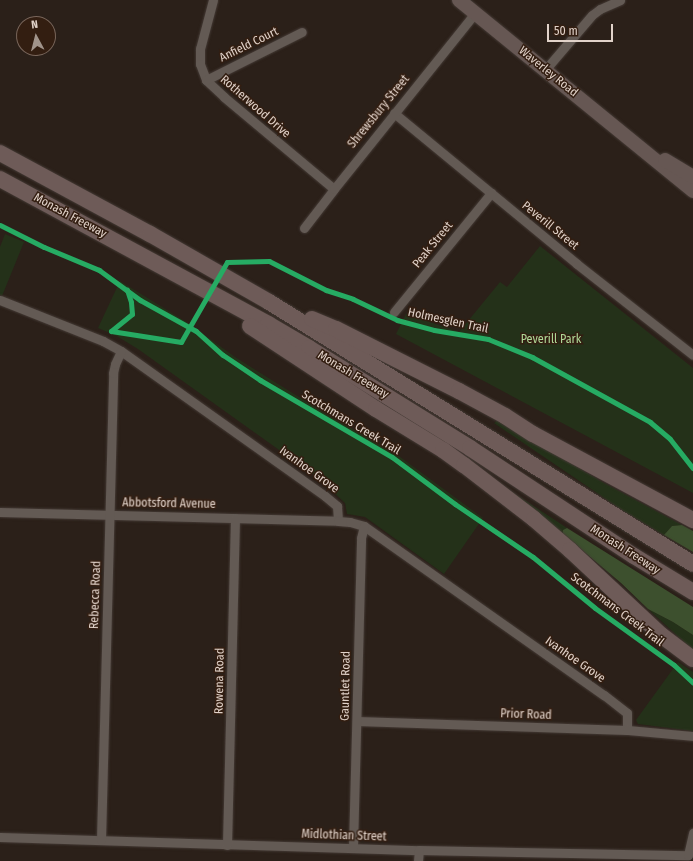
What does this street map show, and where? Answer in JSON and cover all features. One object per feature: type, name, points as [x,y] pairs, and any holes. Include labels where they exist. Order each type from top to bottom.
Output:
[{"type":"highway","name":"Monash Freeway","points":[[0,154],[150,234],[270,302],[693,564]]},
{"type":"highway","name":"Monash Freeway","points":[[0,179],[268,324],[407,408],[634,556],[693,592]]},
{"type":"highway","points":[[187,280],[249,325],[376,409],[443,450],[534,519],[661,635],[693,659]]},
{"type":"highway","points":[[270,302],[336,329],[404,363],[505,416],[533,434],[693,520]]},
{"type":"main road","name":"Waverley Road","points":[[459,0],[693,191]]},
{"type":"main road","name":"Waverley Road","points":[[636,145],[693,176]]},
{"type":"street","name":"Rotherwood Drive","points":[[213,0],[200,49],[200,64],[206,80],[224,98],[334,189]]},
{"type":"street","points":[[545,70],[592,15],[600,9],[620,0]]},
{"type":"street","name":"Shrewsbury Street","points":[[304,228],[475,13]]},
{"type":"street","name":"Anfield Court","points":[[206,80],[302,32]]},
{"type":"street","name":"Peverill Street","points":[[394,113],[675,342],[693,355]]},
{"type":"street","name":"Peak Street","points":[[394,312],[491,193]]},
{"type":"street","name":"Ivanhoe Grove","points":[[0,300],[103,341],[121,351],[325,496],[337,506],[338,521],[350,522],[364,526],[604,695],[627,713],[627,730]]},
{"type":"street","name":"Rebecca Road","points":[[101,840],[113,373],[121,351]]},
{"type":"street","name":"Abbotsford Avenue","points":[[0,512],[338,521]]},
{"type":"street","name":"Rowena Road","points":[[228,845],[235,518]]},
{"type":"street","name":"Gauntlet Road","points":[[353,847],[361,538],[364,526]]},
{"type":"street","name":"Prior Road","points":[[357,721],[627,730],[693,736]]},
{"type":"street","name":"Midlothian Street","points":[[0,837],[228,845],[353,847],[585,858],[690,855],[693,833]]},
{"type":"street","points":[[418,861],[419,850]]},
{"type":"green space","points":[[5,234],[24,242],[2,296],[0,295],[0,247]]},
{"type":"green space","name":"Peverill Park","points":[[540,246],[693,368],[693,493],[396,334],[406,314],[459,332],[500,282],[507,287]]},
{"type":"green space","points":[[120,281],[188,323],[235,357],[331,417],[392,451],[483,518],[444,574],[365,517],[347,514],[345,503],[317,477],[138,349],[115,335],[98,328]]},
{"type":"green space","points":[[498,420],[604,483],[682,525],[672,526],[664,535],[622,510],[494,423]]},
{"type":"green space","points":[[508,489],[567,528],[563,530],[563,534]]},
{"type":"green space","points":[[682,525],[693,531],[693,552],[664,535],[672,526]]},
{"type":"green space","points":[[567,528],[693,607],[693,635],[673,622],[648,609],[621,583],[563,534],[563,530]]},
{"type":"green space","points":[[648,609],[673,622],[693,635],[693,650]]},
{"type":"green space","points":[[678,662],[693,672],[693,731],[638,724],[636,720]]},
{"type":"cycle path","name":"Scotchmans Creek Trail","points":[[0,225],[44,247],[99,270],[140,300],[196,331],[223,355],[260,380],[392,457],[455,504],[533,557],[595,608],[674,665],[693,683]]},
{"type":"cycle path","name":"Holmesglen Trail","points":[[111,331],[181,342],[227,262],[269,261],[326,290],[353,299],[397,320],[434,330],[488,339],[532,357],[650,422],[670,439],[693,468]]},
{"type":"cycle path","points":[[111,331],[132,314],[131,302],[127,290]]}]
